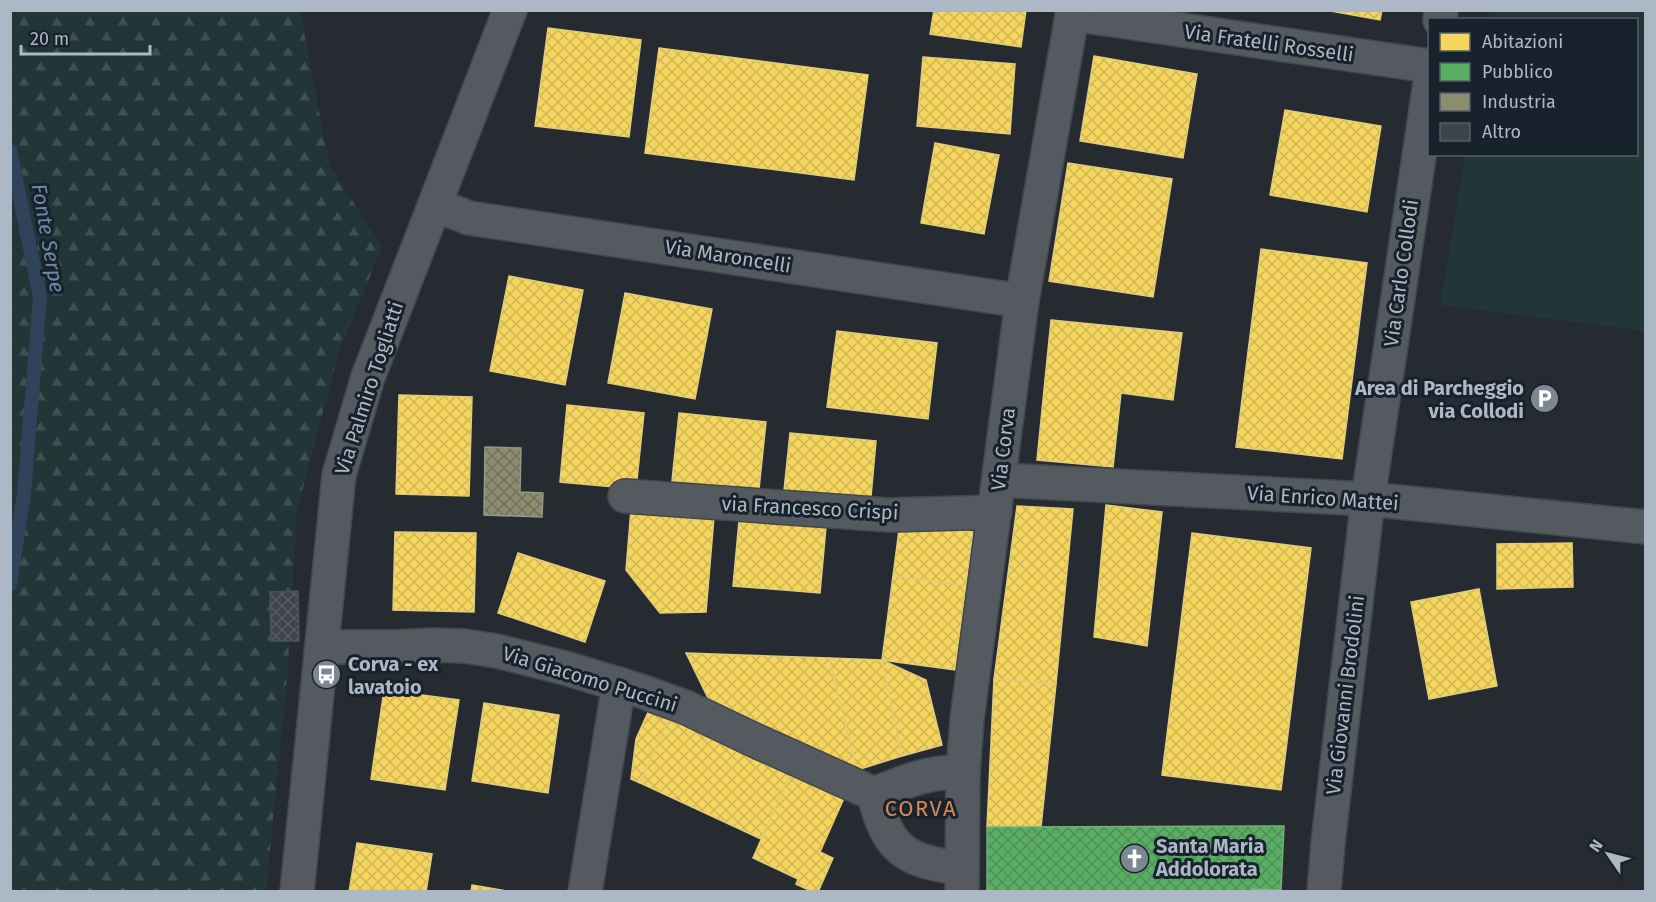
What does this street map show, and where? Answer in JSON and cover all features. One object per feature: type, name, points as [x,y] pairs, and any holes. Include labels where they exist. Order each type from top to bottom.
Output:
[{"type":"street","name":"Via Palmiro Togliatti","points":[[297,891],[339,475],[368,377],[510,10]]},
{"type":"street","name":"Via Fratelli Rosselli","points":[[1072,13],[1428,66]]},
{"type":"street","name":"Via Corva","points":[[962,880],[963,773],[967,719],[1022,301],[1072,13]]},
{"type":"street","name":"Via Carlo Collodi","points":[[1368,499],[1428,96]]},
{"type":"street","name":"Via Maroncelli","points":[[436,205],[469,218],[1022,301]]},
{"type":"street","name":"Via Enrico Mattei","points":[[999,480],[1368,499],[1646,527]]},
{"type":"street","name":"via Francesco Crispi","points":[[625,496],[889,515],[995,512]]},
{"type":"street","name":"Via Giovanni Brodolini","points":[[1324,891],[1368,499]]},
{"type":"street","name":"Via Giacomo Puccini","points":[[323,648],[464,646],[528,658],[619,684],[686,707],[874,794]]},
{"type":"street","points":[[585,891],[619,684]]},
{"type":"street","points":[[962,880],[936,865],[903,853],[889,836],[879,817],[874,794],[918,777],[946,771],[963,773]]},
{"type":"green space","points":[[10,11],[300,11],[329,164],[382,247],[339,351],[297,511],[287,678],[266,891],[11,891]]},
{"type":"green space","points":[[1489,11],[1645,11],[1645,331],[1440,305],[1465,156],[1638,156],[1638,18],[1488,18]]},
{"type":"building: Abitazioni","points":[[934,10],[1026,10],[1021,47],[930,34]]},
{"type":"building: Abitazioni","points":[[1325,10],[1382,10],[1380,20]]},
{"type":"building: Abitazioni","points":[[548,28],[641,40],[629,137],[535,126]]},
{"type":"building: Abitazioni","points":[[659,48],[868,75],[854,180],[645,153]]},
{"type":"building: Abitazioni","points":[[1094,56],[1197,74],[1183,158],[1080,141]]},
{"type":"building: Abitazioni","points":[[923,57],[1015,64],[1010,134],[917,126]]},
{"type":"building: Abitazioni","points":[[1285,110],[1381,126],[1367,212],[1270,195]]},
{"type":"building: Abitazioni","points":[[935,143],[999,155],[984,234],[921,223]]},
{"type":"building: Abitazioni","points":[[1068,163],[1172,179],[1153,297],[1049,281]]},
{"type":"building: Abitazioni","points":[[1261,249],[1367,263],[1342,459],[1236,447]]},
{"type":"building: Abitazioni","points":[[509,276],[583,290],[565,385],[490,371]]},
{"type":"building: Abitazioni","points":[[625,293],[712,309],[695,399],[608,383]]},
{"type":"building: Abitazioni","points":[[1051,320],[1182,333],[1173,400],[1121,393],[1113,467],[1037,460]]},
{"type":"building: Abitazioni","points":[[837,331],[937,343],[928,419],[827,407]]},
{"type":"building: Abitazioni","points":[[399,395],[472,397],[469,496],[396,494]]},
{"type":"building: Abitazioni","points":[[567,405],[644,413],[636,489],[560,482]]},
{"type":"building: Abitazioni","points":[[679,413],[766,422],[759,489],[672,481]]},
{"type":"building: Abitazioni","points":[[790,433],[876,441],[870,508],[783,500]]},
{"type":"building: Abitazioni","points":[[1106,505],[1162,512],[1147,646],[1094,637]]},
{"type":"building: Abitazioni","points":[[1017,506],[1073,509],[1056,684],[994,679]]},
{"type":"building: Abitazioni","points":[[631,509],[714,517],[706,612],[660,613],[626,570]]},
{"type":"building: Abitazioni","points":[[739,521],[826,527],[820,593],[733,586]]},
{"type":"building: Abitazioni","points":[[900,522],[973,532],[966,586],[893,576]]},
{"type":"building: Abitazioni","points":[[395,532],[476,533],[474,612],[393,610]]},
{"type":"building: Abitazioni","points":[[1192,533],[1311,548],[1281,790],[1162,775]]},
{"type":"building: Abitazioni","points":[[1572,543],[1573,587],[1497,589],[1497,544]]},
{"type":"building: Abitazioni","points":[[518,553],[605,581],[585,642],[498,613]]},
{"type":"building: Abitazioni","points":[[893,576],[966,586],[955,670],[882,660]]},
{"type":"building: Abitazioni","points":[[1479,589],[1497,686],[1429,699],[1411,602]]},
{"type":"building: Abitazioni","points":[[686,653],[829,658],[857,770],[708,698]]},
{"type":"building: Abitazioni","points":[[829,658],[882,660],[902,756],[857,770]]},
{"type":"building: Abitazioni","points":[[882,660],[926,680],[942,745],[902,756]]},
{"type":"building: Abitazioni","points":[[994,679],[1056,684],[1041,827],[987,827]]},
{"type":"building: Abitazioni","points":[[384,690],[459,700],[445,790],[371,779]]},
{"type":"building: Abitazioni","points":[[484,703],[559,715],[548,793],[472,781]]},
{"type":"building: Abitazioni","points":[[650,708],[670,717],[640,783],[631,779],[636,739]]},
{"type":"building: Abitazioni","points":[[670,717],[791,772],[761,839],[640,783]]},
{"type":"building: Abitazioni","points":[[791,772],[845,796],[820,852],[833,858],[818,892],[796,884],[798,879],[753,858]]},
{"type":"building: Abitazioni","points":[[357,843],[432,854],[426,892],[349,892]]},
{"type":"building: Abitazioni","points":[[472,885],[513,892],[471,892]]},
{"type":"building: Pubblico","name":"Santa Maria Addolorata","points":[[1284,826],[1281,890],[987,892],[987,827]]},
{"type":"building: Industria","points":[[485,447],[521,448],[520,492],[543,493],[542,517],[484,515]]},
{"type":"building: Altro","points":[[298,591],[299,641],[271,641],[270,592]]},
{"type":"waterway","name":"Fonte Serpe","points":[[10,150],[40,297],[24,494],[10,584]]},
{"type":"place","name":"Area di Parcheggio via Collodi","points":[[1545,399]]},
{"type":"place","name":"Corva - ex lavatoio","points":[[327,675]]},
{"type":"place","name":"Santa Maria Addolorata","points":[[1135,858]]},
{"type":"district","name":"CORVA","points":[[921,808]]}]
